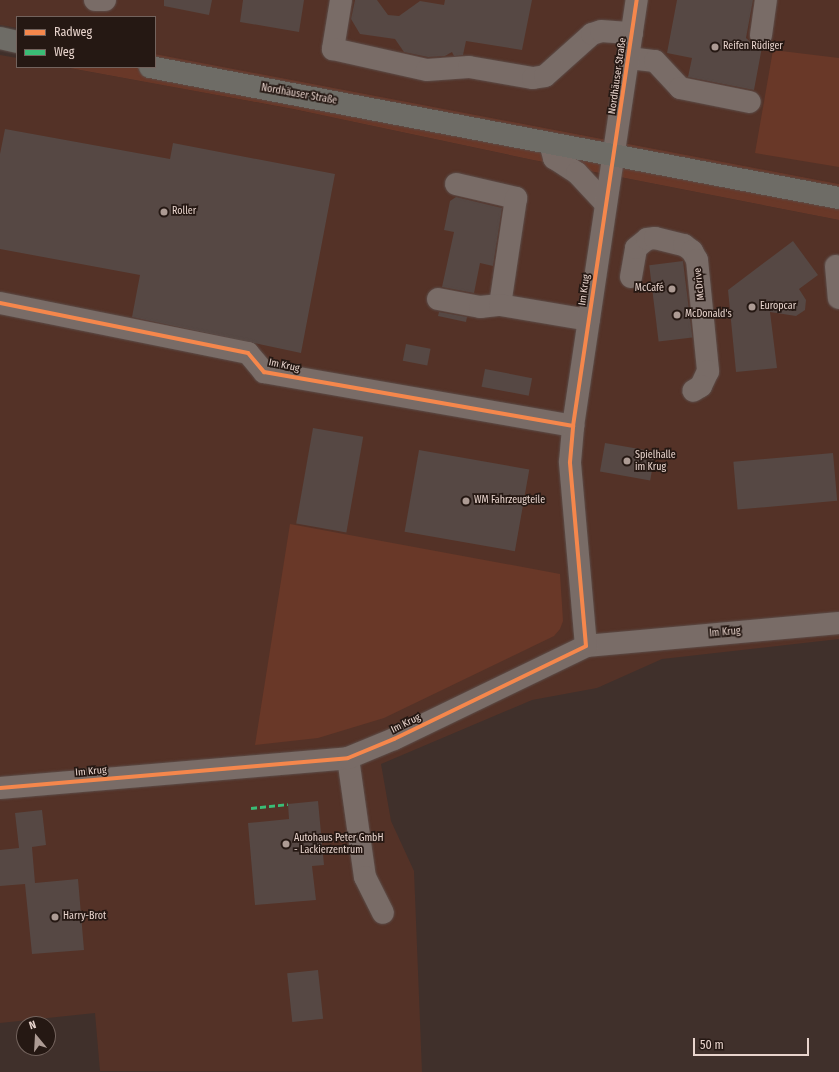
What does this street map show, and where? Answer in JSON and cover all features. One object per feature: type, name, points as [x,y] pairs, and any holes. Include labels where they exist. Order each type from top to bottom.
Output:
[{"type":"main road","points":[[0,38],[16,42]]},
{"type":"main road","name":"Nordhäuser Straße","points":[[155,68],[839,198]]},
{"type":"street","points":[[94,0],[105,0]]},
{"type":"street","points":[[341,0],[333,50],[427,70],[469,67],[533,78],[545,76],[592,34],[601,31],[632,33]]},
{"type":"street","name":"Nordhäuser Straße","points":[[613,155],[637,0]]},
{"type":"street","points":[[761,35],[766,0]]},
{"type":"street","points":[[629,58],[655,61],[680,88],[750,102]]},
{"type":"street","points":[[550,143],[554,158],[577,173],[606,204]]},
{"type":"street","name":"Im Krug","points":[[586,646],[570,462],[573,426],[613,155]]},
{"type":"street","points":[[456,184],[516,198],[500,305]]},
{"type":"street","name":"McDrive","points":[[631,277],[636,248],[647,239],[655,238],[684,245],[692,251],[697,260],[708,361],[706,380],[694,391]]},
{"type":"street","points":[[836,266],[839,298]]},
{"type":"street","points":[[438,298],[480,307],[500,305],[589,320]]},
{"type":"street","name":"Im Krug","points":[[0,303],[248,354],[264,372],[573,426]]},
{"type":"street","name":"Im Krug","points":[[0,788],[348,758],[394,739],[586,646],[839,623]]},
{"type":"street","points":[[348,758],[365,877],[383,913]]},
{"type":"shaded area","points":[[0,0],[839,0],[839,184],[156,54],[156,16],[16,16],[16,28],[0,25]]},
{"type":"shaded area","points":[[773,50],[839,58],[839,167],[755,153]]},
{"type":"shaded area","points":[[156,54],[839,184],[839,220],[533,160],[293,109],[69,68],[156,68]]},
{"type":"shaded area","points":[[0,55],[16,58],[16,68],[69,68],[293,109],[533,160],[839,220],[839,639],[662,659],[597,688],[532,700],[381,764],[391,821],[414,871],[422,1072],[100,1071],[95,1013],[56,1017],[16,1016],[16,1021],[0,1023]]},
{"type":"shaded area","points":[[290,524],[560,574],[563,621],[560,629],[554,636],[384,718],[318,738],[255,745]]},
{"type":"building","points":[[164,0],[212,0],[209,15],[164,6]]},
{"type":"building","points":[[243,0],[304,0],[299,32],[240,22]]},
{"type":"building","points":[[355,0],[377,0],[388,15],[399,16],[420,1],[444,5],[445,0],[532,0],[522,50],[466,41],[463,55],[454,56],[452,52],[445,56],[428,57],[404,52],[395,39],[360,34],[351,19]]},
{"type":"building","name":"Reifen Rüdiger","points":[[677,0],[753,0],[746,38],[754,45],[762,47],[754,90],[688,77],[692,58],[667,53]]},
{"type":"building","name":"Roller","points":[[5,129],[170,159],[173,143],[335,174],[301,353],[132,317],[140,275],[0,249],[0,154]]},
{"type":"building","points":[[456,197],[502,208],[493,266],[480,263],[474,293],[442,287],[454,232],[444,230],[450,201]]},
{"type":"building","name":"Europcar","points":[[793,241],[818,275],[799,289],[806,300],[805,310],[796,316],[770,312],[777,368],[736,372],[728,290]]},
{"type":"building","name":"McDonald's","points":[[683,261],[692,337],[659,342],[649,265]]},
{"type":"building","points":[[439,312],[467,317],[466,322],[438,316]]},
{"type":"building","points":[[406,344],[431,349],[427,365],[403,361]]},
{"type":"building","points":[[485,369],[532,378],[529,396],[482,387]]},
{"type":"building","points":[[313,428],[363,437],[346,532],[296,524]]},
{"type":"building","name":"Spielhalle im Krug","points":[[605,443],[655,452],[650,480],[600,472]]},
{"type":"building","name":"WM Fahrzeugteile","points":[[419,450],[529,469],[515,551],[405,532]]},
{"type":"building","points":[[833,453],[837,501],[738,510],[733,462]]},
{"type":"building","name":"Autohaus Peter GmbH - Lackierzentrum","points":[[318,801],[324,865],[312,866],[316,900],[255,905],[248,823],[289,819],[288,804]]},
{"type":"building","name":"Harry-Brot","points":[[42,810],[46,845],[32,847],[35,883],[78,879],[84,950],[32,954],[25,884],[0,886],[0,850],[19,848],[15,813]]},
{"type":"building","points":[[318,970],[323,1019],[292,1022],[287,973]]},
{"type":"marked path","points":[[251,808],[288,804]]},
{"type":"cycle path","points":[[0,788],[348,758],[394,739],[586,646],[570,462],[573,426],[637,0]]},
{"type":"cycle path","points":[[0,303],[248,353],[264,372],[573,426]]},
{"type":"place","name":"Reifen Rüdiger","points":[[715,47]]},
{"type":"place","name":"Roller","points":[[164,212]]},
{"type":"place","name":"McCafé","points":[[672,289]]},
{"type":"place","name":"Europcar","points":[[752,307]]},
{"type":"place","name":"McDonald's","points":[[677,315]]},
{"type":"place","name":"Spielhalle im Krug","points":[[627,461]]},
{"type":"place","name":"WM Fahrzeugteile","points":[[466,501]]},
{"type":"place","name":"Autohaus Peter GmbH - Lackierzentrum","points":[[286,844]]},
{"type":"place","name":"Harry-Brot","points":[[55,917]]}]
